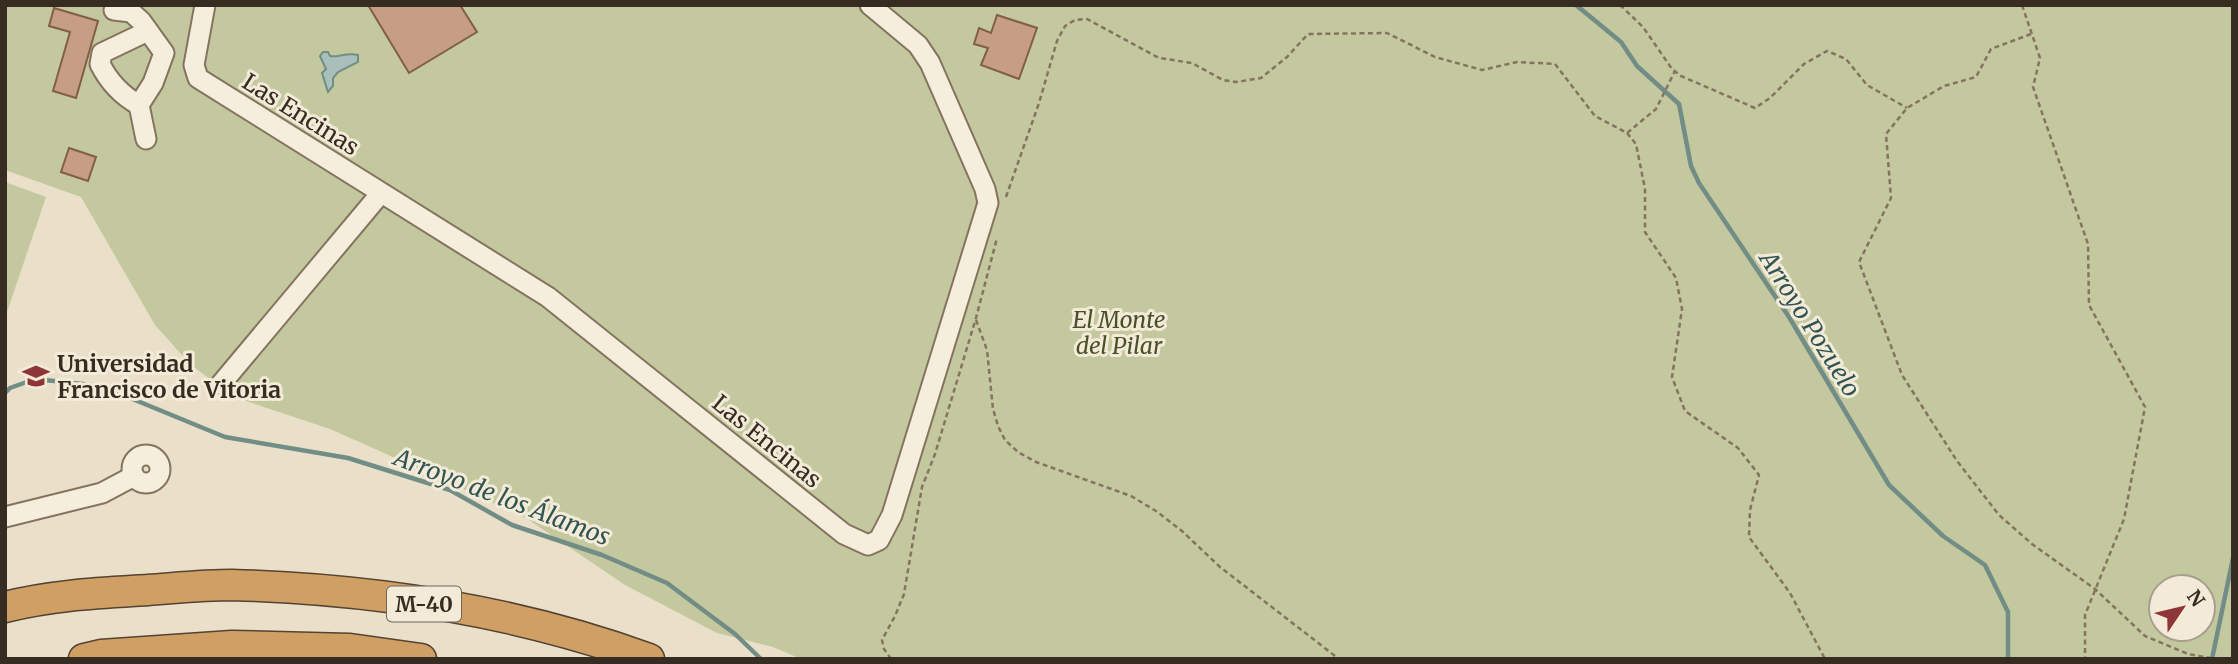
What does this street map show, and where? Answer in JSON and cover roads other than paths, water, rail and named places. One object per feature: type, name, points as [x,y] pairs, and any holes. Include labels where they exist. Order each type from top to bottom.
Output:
[{"type":"highway","name":"M-40","points":[[5,607],[92,593],[230,585],[357,592],[503,618],[615,646],[649,659]]},
{"type":"highway","name":"M-40","points":[[84,659],[101,655],[232,646],[350,649],[421,659]]},
{"type":"street","points":[[114,10],[131,12],[164,53],[194,65],[205,5]]},
{"type":"street","name":"Las Encinas","points":[[194,65],[198,78],[548,298],[844,534],[864,544],[873,544],[883,535],[892,515],[988,203],[985,189],[930,63],[918,45],[870,5]]},
{"type":"street","points":[[139,105],[115,88],[100,64],[103,53],[148,31]]},
{"type":"street","points":[[146,139],[139,105],[153,83],[164,53]]},
{"type":"street","points":[[221,384],[381,193]]},
{"type":"street","points":[[5,517],[102,493],[134,476]]},
{"type":"water","points":[[323,52],[328,52],[330,56],[358,55],[358,62],[338,72],[333,78],[333,86],[328,92],[322,73],[326,69],[320,56]]},
{"type":"waterway","name":"Arroyo Pozuelo","points":[[1576,5],[1621,42],[1637,66],[1679,104],[1691,166],[1699,183],[1789,317],[1889,485],[1943,536],[1985,565],[2008,612],[2008,659]]},
{"type":"waterway","name":"Arroyo de los Álamos","points":[[5,393],[10,388],[35,379],[101,386],[225,437],[348,458],[450,490],[512,525],[602,555],[667,583],[735,634],[761,659]]},
{"type":"waterway","points":[[2212,659],[2233,558]]},
{"type":"place","name":"Universidad Francisco de Vitoria","points":[[36,376]]},
{"type":"park label","name":"El Monte del Pilar","points":[[1119,332]]}]
